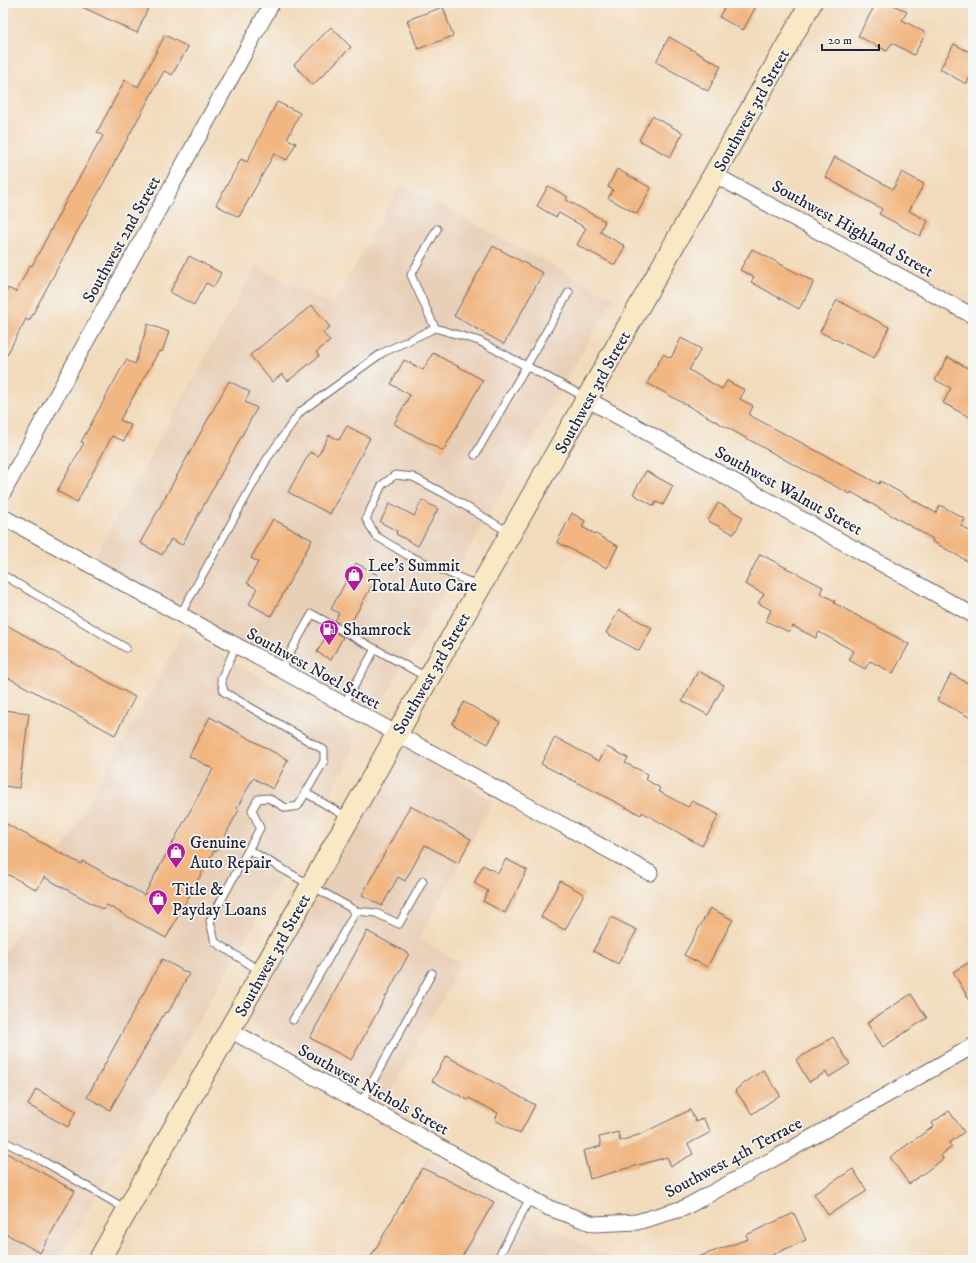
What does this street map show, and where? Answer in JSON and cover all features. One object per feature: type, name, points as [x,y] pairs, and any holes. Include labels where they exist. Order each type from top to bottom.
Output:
[{"type":"main road","name":"Southwest 3rd Street","points":[[99,1260],[230,1030],[395,734],[512,534],[811,3]]},
{"type":"street","name":"Southwest 2nd Street","points":[[3,493],[272,3]]},
{"type":"street","name":"Southwest Highland Street","points":[[715,175],[973,316]]},
{"type":"street","name":"Southwest Walnut Street","points":[[587,399],[973,615]]},
{"type":"street","name":"Southwest Noel Street","points":[[3,517],[343,706],[650,873]]},
{"type":"street","name":"Southwest Nichols Street","points":[[230,1030],[500,1180]]},
{"type":"street","name":"Southwest 4th Terrace","points":[[500,1180],[549,1208],[594,1224],[637,1222],[684,1208],[973,1046]]},
{"type":"lane","points":[[435,328],[411,275],[437,229]]},
{"type":"lane","points":[[476,455],[569,292]]},
{"type":"lane","points":[[180,615],[267,459],[300,412],[382,353],[435,328],[479,341],[587,399]]},
{"type":"lane","points":[[481,586],[407,555],[376,536],[366,519],[382,486],[395,475],[413,477],[512,534]]},
{"type":"lane","points":[[3,575],[126,648]]},
{"type":"lane","points":[[280,670],[312,614],[428,678]]},
{"type":"lane","points":[[236,646],[221,679],[224,692],[324,750],[324,761],[298,806],[286,808],[268,798],[258,799],[252,810],[260,828],[210,921],[215,942],[262,972]]},
{"type":"lane","points":[[343,706],[375,649]]},
{"type":"lane","points":[[306,793],[349,818]]},
{"type":"lane","points":[[248,850],[356,911],[376,913],[399,924],[423,881]]},
{"type":"lane","points":[[293,1020],[356,911]]},
{"type":"lane","points":[[361,1103],[432,973]]},
{"type":"lane","points":[[3,1141],[41,1160],[127,1210]]},
{"type":"lane","points":[[497,1260],[530,1198]]},
{"type":"shaded area","points":[[401,184],[613,298],[383,700],[370,705],[354,704],[93,560],[256,266],[332,307]]},
{"type":"shaded area","points":[[184,632],[348,730],[355,742],[351,758],[59,1260],[3,1260],[3,957]]},
{"type":"shaded area","points":[[397,746],[412,751],[493,801],[419,939],[461,964],[388,1096],[250,1023],[245,1011]]},
{"type":"shaded area","points":[[428,1156],[550,1227],[611,1260],[369,1260]]},
{"type":"building","points":[[74,3],[137,3],[148,8],[137,33]]},
{"type":"building","points":[[727,3],[758,3],[743,30],[719,17]]},
{"type":"building","points":[[876,3],[890,3],[907,12],[902,20],[926,33],[914,55],[892,43],[887,51],[858,36]]},
{"type":"building","points":[[443,7],[453,36],[418,49],[407,20]]},
{"type":"building","points":[[331,27],[351,47],[313,85],[294,65]]},
{"type":"building","points":[[165,35],[188,47],[172,75],[164,71],[29,321],[26,319],[3,362],[3,298],[8,288],[16,292],[30,265],[32,266],[68,197],[103,136],[97,132],[125,80],[138,87]]},
{"type":"building","points":[[669,37],[721,66],[708,91],[656,62]]},
{"type":"building","points":[[954,44],[973,54],[973,72],[966,84],[940,69]]},
{"type":"building","points":[[277,102],[300,113],[287,139],[296,143],[287,160],[274,154],[239,217],[216,205],[241,159],[247,162]]},
{"type":"building","points":[[652,116],[683,133],[670,157],[639,140]]},
{"type":"building","points":[[835,157],[893,189],[902,172],[924,184],[909,211],[928,221],[920,236],[879,214],[882,209],[825,177]]},
{"type":"building","points":[[617,169],[651,188],[637,214],[608,198],[613,190],[608,187]]},
{"type":"building","points":[[548,186],[568,197],[566,200],[605,221],[600,232],[625,246],[615,265],[577,245],[586,228],[559,213],[556,217],[537,206]]},
{"type":"building","points":[[493,246],[543,273],[504,344],[454,316]]},
{"type":"building","points":[[752,249],[814,282],[799,309],[751,282],[754,277],[740,270]]},
{"type":"building","points":[[189,256],[221,273],[214,287],[206,283],[194,305],[170,292]]},
{"type":"building","points":[[837,300],[889,327],[874,358],[820,332]]},
{"type":"building","points":[[312,305],[330,327],[323,333],[330,341],[316,352],[319,356],[288,381],[282,374],[272,382],[250,355]]},
{"type":"building","points":[[148,324],[169,332],[162,352],[159,351],[120,420],[131,425],[124,441],[112,436],[77,502],[57,491],[84,443],[81,442],[126,360],[135,364]]},
{"type":"building","points":[[681,338],[701,349],[689,370],[722,389],[727,381],[745,390],[740,399],[753,406],[749,415],[879,484],[880,481],[936,513],[940,505],[965,519],[961,526],[973,533],[973,549],[967,561],[932,541],[933,539],[851,492],[850,494],[791,463],[647,383],[663,354],[671,358]]},
{"type":"building","points":[[433,353],[483,380],[443,451],[394,424],[410,395],[391,384],[404,360],[423,370]]},
{"type":"building","points":[[948,357],[973,371],[973,419],[943,403],[951,388],[935,380]]},
{"type":"building","points":[[229,381],[250,392],[245,402],[257,408],[182,545],[171,539],[162,555],[140,543]]},
{"type":"building","points":[[347,426],[370,438],[330,514],[288,492],[310,452],[318,456],[329,435],[339,440]]},
{"type":"building","points":[[646,471],[673,486],[663,505],[656,502],[654,506],[633,494]]},
{"type":"building","points":[[422,500],[438,509],[418,546],[396,534],[397,531],[380,522],[390,503],[414,516]]},
{"type":"building","points":[[718,503],[743,517],[734,534],[708,521]]},
{"type":"building","points":[[572,513],[585,521],[582,527],[618,546],[607,568],[557,542]]},
{"type":"building","points":[[273,519],[312,540],[271,616],[249,604],[257,589],[247,583],[258,562],[251,558]]},
{"type":"building","points":[[760,554],[823,587],[820,593],[835,601],[834,603],[909,644],[893,673],[870,661],[865,669],[849,660],[854,651],[819,632],[816,638],[793,626],[789,632],[766,621],[771,610],[758,603],[764,594],[745,584]]},
{"type":"building","name":"Lee's Summit Total Auto Care","points":[[356,563],[378,575],[348,628],[335,621],[339,613],[331,609]]},
{"type":"building","points":[[619,610],[652,628],[639,651],[606,633]]},
{"type":"building","points":[[3,623],[135,697],[115,735],[3,675]]},
{"type":"building","name":"Shamrock","points":[[330,629],[343,637],[331,660],[317,652]]},
{"type":"building","points":[[698,671],[724,685],[708,715],[682,701]]},
{"type":"building","points":[[951,674],[973,686],[973,719],[937,700]]},
{"type":"building","points":[[464,702],[500,722],[488,744],[452,724]]},
{"type":"building","points":[[3,710],[29,713],[19,788],[3,786]]},
{"type":"building","points":[[210,717],[288,760],[273,789],[253,778],[237,808],[239,810],[216,852],[214,851],[166,938],[107,905],[104,910],[44,877],[37,890],[3,872],[3,822],[81,864],[83,861],[144,895],[213,769],[189,756]]},
{"type":"building","points":[[555,737],[599,761],[607,747],[628,758],[625,763],[648,774],[645,779],[660,788],[658,791],[688,807],[692,801],[719,815],[702,846],[642,812],[641,815],[541,764]]},
{"type":"building","points":[[410,806],[471,839],[458,863],[425,845],[405,881],[398,877],[382,906],[362,895]]},
{"type":"building","points":[[506,859],[527,870],[505,913],[483,901],[488,891],[474,883],[483,865],[498,873]]},
{"type":"building","points":[[560,881],[584,894],[565,930],[541,917]]},
{"type":"building","points":[[710,908],[733,920],[707,967],[684,955]]},
{"type":"building","points":[[611,917],[637,930],[618,964],[593,951]]},
{"type":"building","points":[[367,931],[409,954],[351,1060],[310,1038]]},
{"type":"building","points":[[162,959],[189,974],[168,1013],[165,1012],[110,1110],[87,1097]]},
{"type":"building","points":[[973,960],[973,1006],[953,972]]},
{"type":"building","points":[[911,994],[927,1018],[883,1047],[867,1023]]},
{"type":"building","points":[[833,1037],[850,1064],[829,1077],[826,1072],[809,1082],[796,1060]]},
{"type":"building","points":[[446,1056],[535,1105],[520,1134],[495,1120],[498,1113],[469,1098],[468,1100],[432,1081]]},
{"type":"building","points":[[763,1070],[780,1095],[752,1114],[735,1090]]},
{"type":"building","points":[[36,1089],[76,1111],[68,1127],[28,1105]]},
{"type":"building","points":[[690,1110],[696,1122],[703,1118],[711,1132],[688,1144],[693,1154],[671,1166],[667,1157],[590,1179],[583,1151],[601,1146],[599,1137],[618,1132],[620,1141],[641,1134]]},
{"type":"building","points":[[949,1111],[964,1132],[949,1143],[952,1147],[941,1155],[943,1159],[909,1184],[890,1157],[934,1126],[932,1123]]},
{"type":"building","points":[[3,1151],[75,1191],[40,1253],[3,1232]]},
{"type":"building","points":[[422,1168],[494,1202],[460,1260],[369,1260]]},
{"type":"building","points":[[853,1169],[867,1191],[828,1215],[814,1194]]},
{"type":"building","points":[[794,1213],[806,1240],[761,1260],[695,1260],[695,1258],[748,1239],[746,1235]]},
{"type":"place","name":"Lee's Summit Total Auto Care","points":[[354,592]]},
{"type":"place","name":"Shamrock","points":[[329,646]]},
{"type":"place","name":"Genuine Auto Repair","points":[[176,869]]},
{"type":"place","name":"Title & Payday Loans","points":[[158,916]]}]
